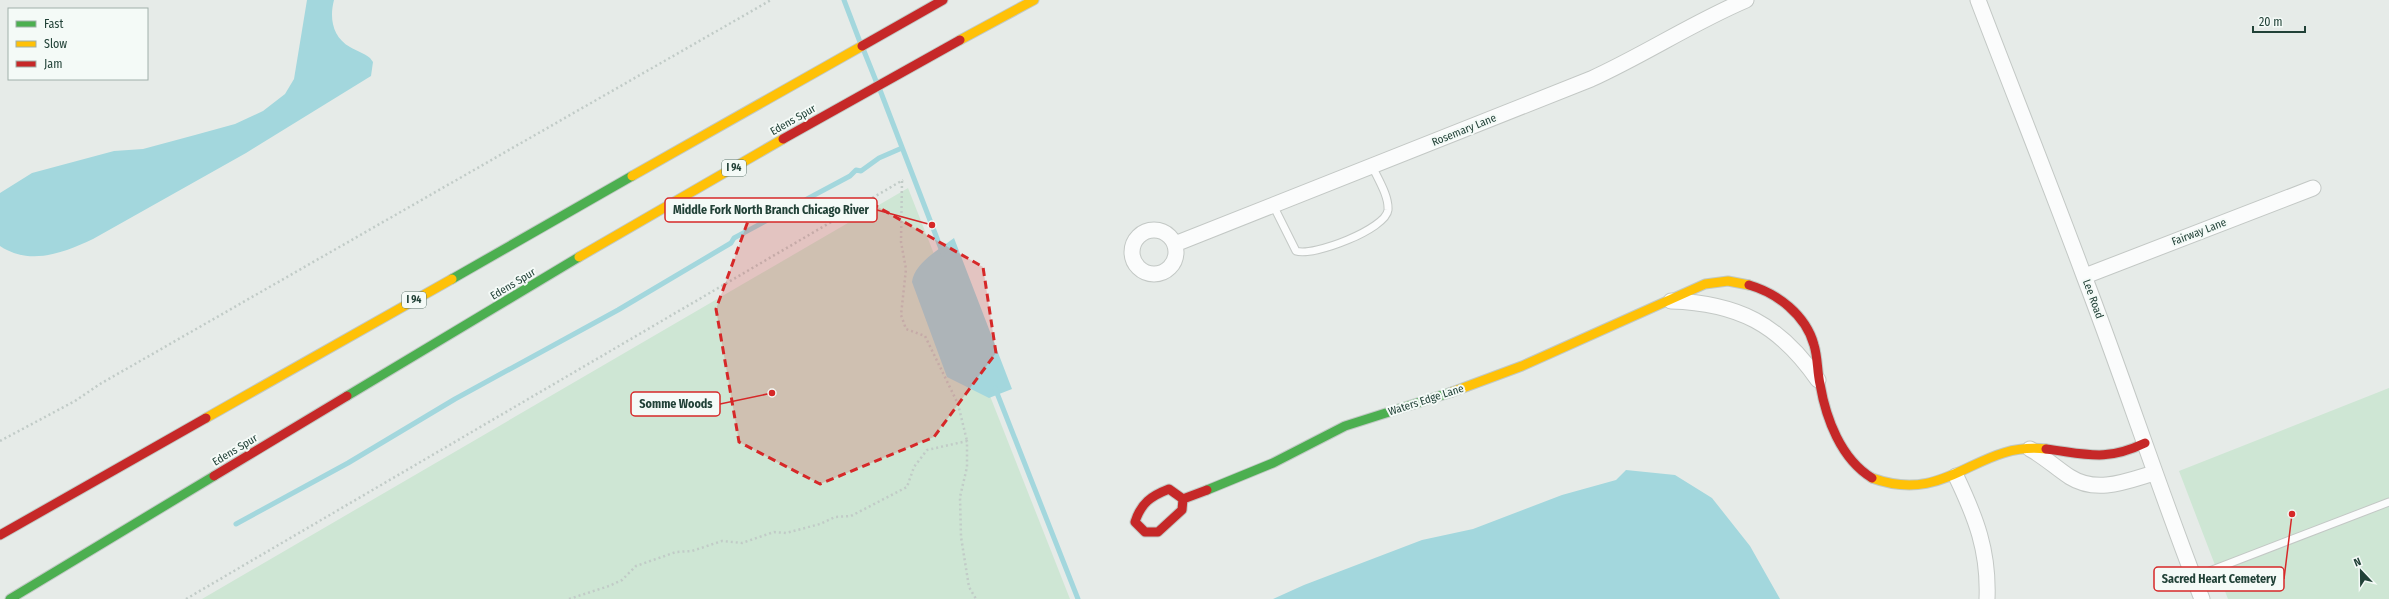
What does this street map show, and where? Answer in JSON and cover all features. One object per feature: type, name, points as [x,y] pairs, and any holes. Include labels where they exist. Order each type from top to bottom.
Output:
[{"type":"main road","name":"I 94","points":[[0,535],[943,0]]},
{"type":"main road","name":"Edens Spur","points":[[10,599],[625,230],[906,68],[1034,0]]},
{"type":"main road","name":"Waters Edge Lane","points":[[1183,499],[1263,468],[1341,428],[1503,374],[1551,354],[1617,322],[1670,301],[1696,286],[1715,280],[1731,281],[1768,292],[1796,316],[1811,335],[1818,363],[1819,381],[1834,437],[1845,454],[1873,478],[1887,484],[1920,485],[1940,482],[1956,476],[1993,455],[2025,447],[2097,456],[2126,452],[2145,443]]},
{"type":"main road","points":[[1169,489],[1183,499],[1182,510],[1158,532],[1145,532],[1135,522],[1138,508],[1152,496],[1169,489]]},
{"type":"street","name":"Rosemary Lane","points":[[1175,244],[1591,79],[1620,65],[1704,18],[1746,0]]},
{"type":"street","name":"Lee Road","points":[[1978,0],[2084,276],[2145,443],[2154,473],[2202,599]]},
{"type":"street","name":"Fairway Lane","points":[[2084,276],[2314,188]]},
{"type":"street","name":"Waters Edge Lane","points":[[1670,301],[1712,304],[1746,314],[1767,326],[1785,340],[1806,362],[1819,381]]},
{"type":"street","points":[[2025,447],[2044,457],[2071,478],[2084,484],[2111,485],[2154,473]]},
{"type":"street","points":[[1956,476],[1982,536],[1988,577],[1987,599]]},
{"type":"lane","points":[[1273,205],[1296,251],[1312,253],[1326,248],[1378,225],[1385,218],[1388,210],[1387,201],[1372,166]]},
{"type":"lane","points":[[2194,578],[2389,502]]},
{"type":"path","points":[[0,440],[75,401],[100,384],[771,0]]},
{"type":"path","points":[[186,599],[902,180],[901,242],[906,269],[901,315],[906,329],[925,336],[958,404],[967,441],[966,467],[960,497],[961,537],[969,587],[976,599]]},
{"type":"path","points":[[570,599],[622,580],[636,566],[676,552],[692,551],[722,541],[742,543],[774,532],[786,533],[820,524],[835,517],[851,516],[907,487],[914,467],[927,450],[967,441]]},
{"type":"highlighted area","points":[[871,203],[983,267],[996,353],[934,437],[820,484],[739,442],[716,309],[752,210]]},
{"type":"green space","points":[[908,188],[1070,599],[202,599]]},
{"type":"green space","points":[[2389,388],[2389,599],[2228,599],[2179,471]]},
{"type":"water","points":[[307,0],[334,0],[332,21],[336,33],[344,43],[370,58],[373,62],[371,76],[246,153],[93,239],[58,253],[35,256],[11,252],[0,246],[0,193],[32,173],[114,151],[143,149],[235,124],[263,111],[285,94],[294,79]]},
{"type":"water","points":[[954,238],[1012,389],[989,398],[947,377],[912,282],[917,269],[922,263]]},
{"type":"water","points":[[1626,470],[1675,475],[1712,498],[1750,546],[1780,599],[1273,599],[1304,585],[1422,540],[1473,529],[1562,495],[1616,480]]},
{"type":"waterway","points":[[844,0],[860,42]]},
{"type":"waterway","points":[[864,51],[876,81]]},
{"type":"waterway","points":[[880,90],[943,254]]},
{"type":"waterway","points":[[236,524],[348,463],[455,399],[618,310],[731,243],[734,238],[850,176],[856,170],[861,171],[879,158],[902,148]]},
{"type":"waterway","points":[[995,388],[1078,599]]},
{"type":"traffic: fast","points":[[452,279],[632,176]]},
{"type":"traffic: fast","points":[[347,396],[579,257]]},
{"type":"traffic: fast","points":[[1207,490],[1273,463],[1345,426],[1452,392]]},
{"type":"traffic: fast","points":[[10,599],[214,476]]},
{"type":"traffic: slow","points":[[960,40],[1034,0]]},
{"type":"traffic: slow","points":[[632,176],[862,46]]},
{"type":"traffic: slow","points":[[579,257],[783,139]]},
{"type":"traffic: slow","points":[[206,418],[452,279]]},
{"type":"traffic: slow","points":[[1452,392],[1522,366],[1705,284],[1728,281],[1749,285]]},
{"type":"traffic: slow","points":[[1872,478],[1899,484],[1922,484],[1942,479],[2000,454],[2021,449],[2046,449]]},
{"type":"traffic: jam","points":[[862,46],[943,0]]},
{"type":"traffic: jam","points":[[783,139],[960,40]]},
{"type":"traffic: jam","points":[[1749,285],[1780,300],[1789,307],[1804,324],[1814,345],[1819,379],[1826,411],[1831,424],[1837,437],[1852,460],[1861,470],[1872,478]]},
{"type":"traffic: jam","points":[[214,476],[347,396]]},
{"type":"traffic: jam","points":[[0,535],[206,418]]},
{"type":"traffic: jam","points":[[2046,449],[2107,455],[2131,449],[2145,443]]},
{"type":"traffic: jam","points":[[1183,499],[1182,510],[1158,532],[1145,532],[1135,522],[1140,510],[1148,501],[1169,489],[1183,499],[1207,490]]},
{"type":"place","name":"Middle Fork North Branch Chicago River","points":[[932,225]]},
{"type":"place","name":"Somme Woods","points":[[772,393]]},
{"type":"place","name":"Sacred Heart Cemetery","points":[[2292,514]]}]
